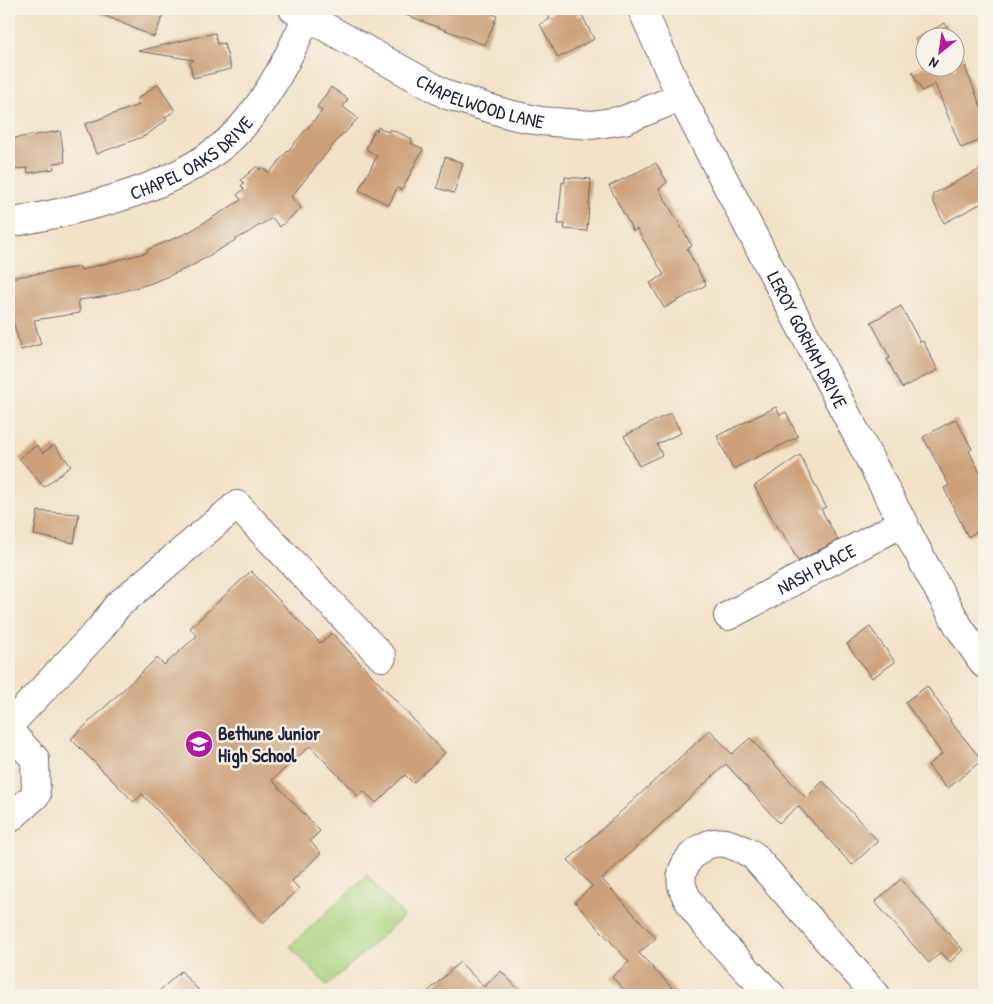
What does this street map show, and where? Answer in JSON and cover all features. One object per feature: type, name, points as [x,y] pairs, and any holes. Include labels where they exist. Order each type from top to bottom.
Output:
[{"type":"street","name":"LEROY GORHAM DRIVE","points":[[642,9],[681,97],[959,627],[984,664]]},
{"type":"street","name":"CHAPELWOOD LANE","points":[[303,12],[447,95],[508,114],[540,121],[592,125],[624,120],[681,97]]},
{"type":"street","name":"CHAPEL OAKS DRIVE","points":[[9,223],[102,203],[153,185],[198,161],[235,134],[256,110],[286,63],[303,12]]},
{"type":"street","points":[[9,725],[100,629],[117,606],[236,505],[382,658]]},
{"type":"street","name":"NASH PLACE","points":[[728,616],[904,522]]},
{"type":"street","points":[[9,731],[35,759],[36,795],[9,819]]},
{"type":"street","points":[[771,995],[691,908],[682,884],[684,865],[698,850],[716,841],[737,846],[753,856],[876,995]]},
{"type":"green space","points":[[367,875],[404,916],[327,986],[290,946]]},
{"type":"building","points":[[90,9],[166,9],[154,37]]},
{"type":"building","points":[[395,9],[493,9],[491,13],[497,16],[485,45],[395,11]]},
{"type":"building","points":[[560,9],[573,9],[578,17],[582,15],[594,39],[558,58],[540,24],[550,19],[548,15]]},
{"type":"building","points":[[945,23],[947,28],[936,28]]},
{"type":"building","points":[[215,33],[217,44],[224,43],[231,69],[193,78],[190,63],[194,60],[138,51]]},
{"type":"building","points":[[966,69],[984,114],[984,139],[961,148],[935,84],[922,91],[912,72],[916,70],[916,78],[966,78]]},
{"type":"building","points":[[158,84],[175,111],[165,117],[167,120],[145,136],[96,154],[85,124],[139,105],[136,100]]},
{"type":"building","points":[[331,87],[348,99],[343,107],[358,118],[343,133],[291,197],[301,208],[280,227],[272,218],[190,267],[149,284],[102,297],[78,300],[80,313],[34,320],[41,344],[21,350],[9,306],[9,278],[80,267],[81,270],[148,252],[147,250],[189,232],[241,200],[237,195],[244,189],[241,186],[244,183],[241,180],[257,166],[260,170],[262,167],[269,173],[322,111],[317,107]]},
{"type":"building","points":[[378,127],[388,132],[390,129],[412,139],[411,143],[423,149],[402,190],[397,188],[389,205],[359,190],[377,156],[366,149],[375,129],[377,131]]},
{"type":"building","points":[[60,131],[65,162],[53,163],[54,169],[28,173],[27,168],[9,170],[9,139]]},
{"type":"building","points":[[445,157],[463,163],[454,193],[437,188]]},
{"type":"building","points":[[656,163],[667,182],[659,189],[692,246],[687,249],[706,285],[664,308],[650,283],[664,275],[637,229],[633,231],[609,186]]},
{"type":"building","points":[[984,167],[984,202],[944,223],[933,201],[933,194]]},
{"type":"building","points":[[565,177],[591,179],[587,231],[564,229],[565,224],[558,224],[562,182],[565,183]]},
{"type":"building","points":[[901,306],[920,342],[923,341],[938,370],[902,388],[887,359],[890,358],[871,322]]},
{"type":"building","points":[[776,407],[780,415],[786,412],[798,437],[733,469],[717,436]]},
{"type":"building","points":[[671,413],[681,433],[657,444],[662,455],[639,466],[624,436]]},
{"type":"building","points":[[956,419],[972,449],[969,451],[984,480],[984,527],[968,537],[944,488],[949,485],[923,437]]},
{"type":"building","points":[[37,445],[43,453],[54,445],[71,466],[44,487],[19,458]]},
{"type":"building","points":[[800,455],[826,507],[821,509],[838,540],[798,561],[754,486]]},
{"type":"building","points":[[38,511],[79,514],[74,543],[34,535]]},
{"type":"building","points":[[251,571],[320,643],[332,633],[445,753],[413,783],[405,775],[376,803],[364,791],[358,796],[310,746],[272,780],[320,831],[310,841],[321,853],[292,881],[299,889],[263,923],[142,794],[134,802],[71,739],[157,658],[164,665],[197,636],[190,628]]},
{"type":"building","points":[[870,627],[895,662],[872,678],[847,644]]},
{"type":"building","points":[[927,686],[950,721],[982,760],[947,789],[928,765],[942,754],[905,702]]},
{"type":"building","points":[[710,730],[732,754],[750,738],[806,798],[823,781],[878,841],[852,865],[798,806],[779,823],[726,764],[602,879],[656,938],[639,953],[679,995],[629,995],[612,977],[629,962],[575,902],[592,886],[568,860]]},
{"type":"building","points":[[901,879],[963,950],[950,962],[941,952],[929,963],[875,902]]},
{"type":"building","points":[[460,962],[484,987],[501,971],[524,995],[424,995]]},
{"type":"building","points":[[181,971],[203,995],[155,995]]},
{"type":"place","name":"Bethune Junior High School","points":[[199,744]]}]
